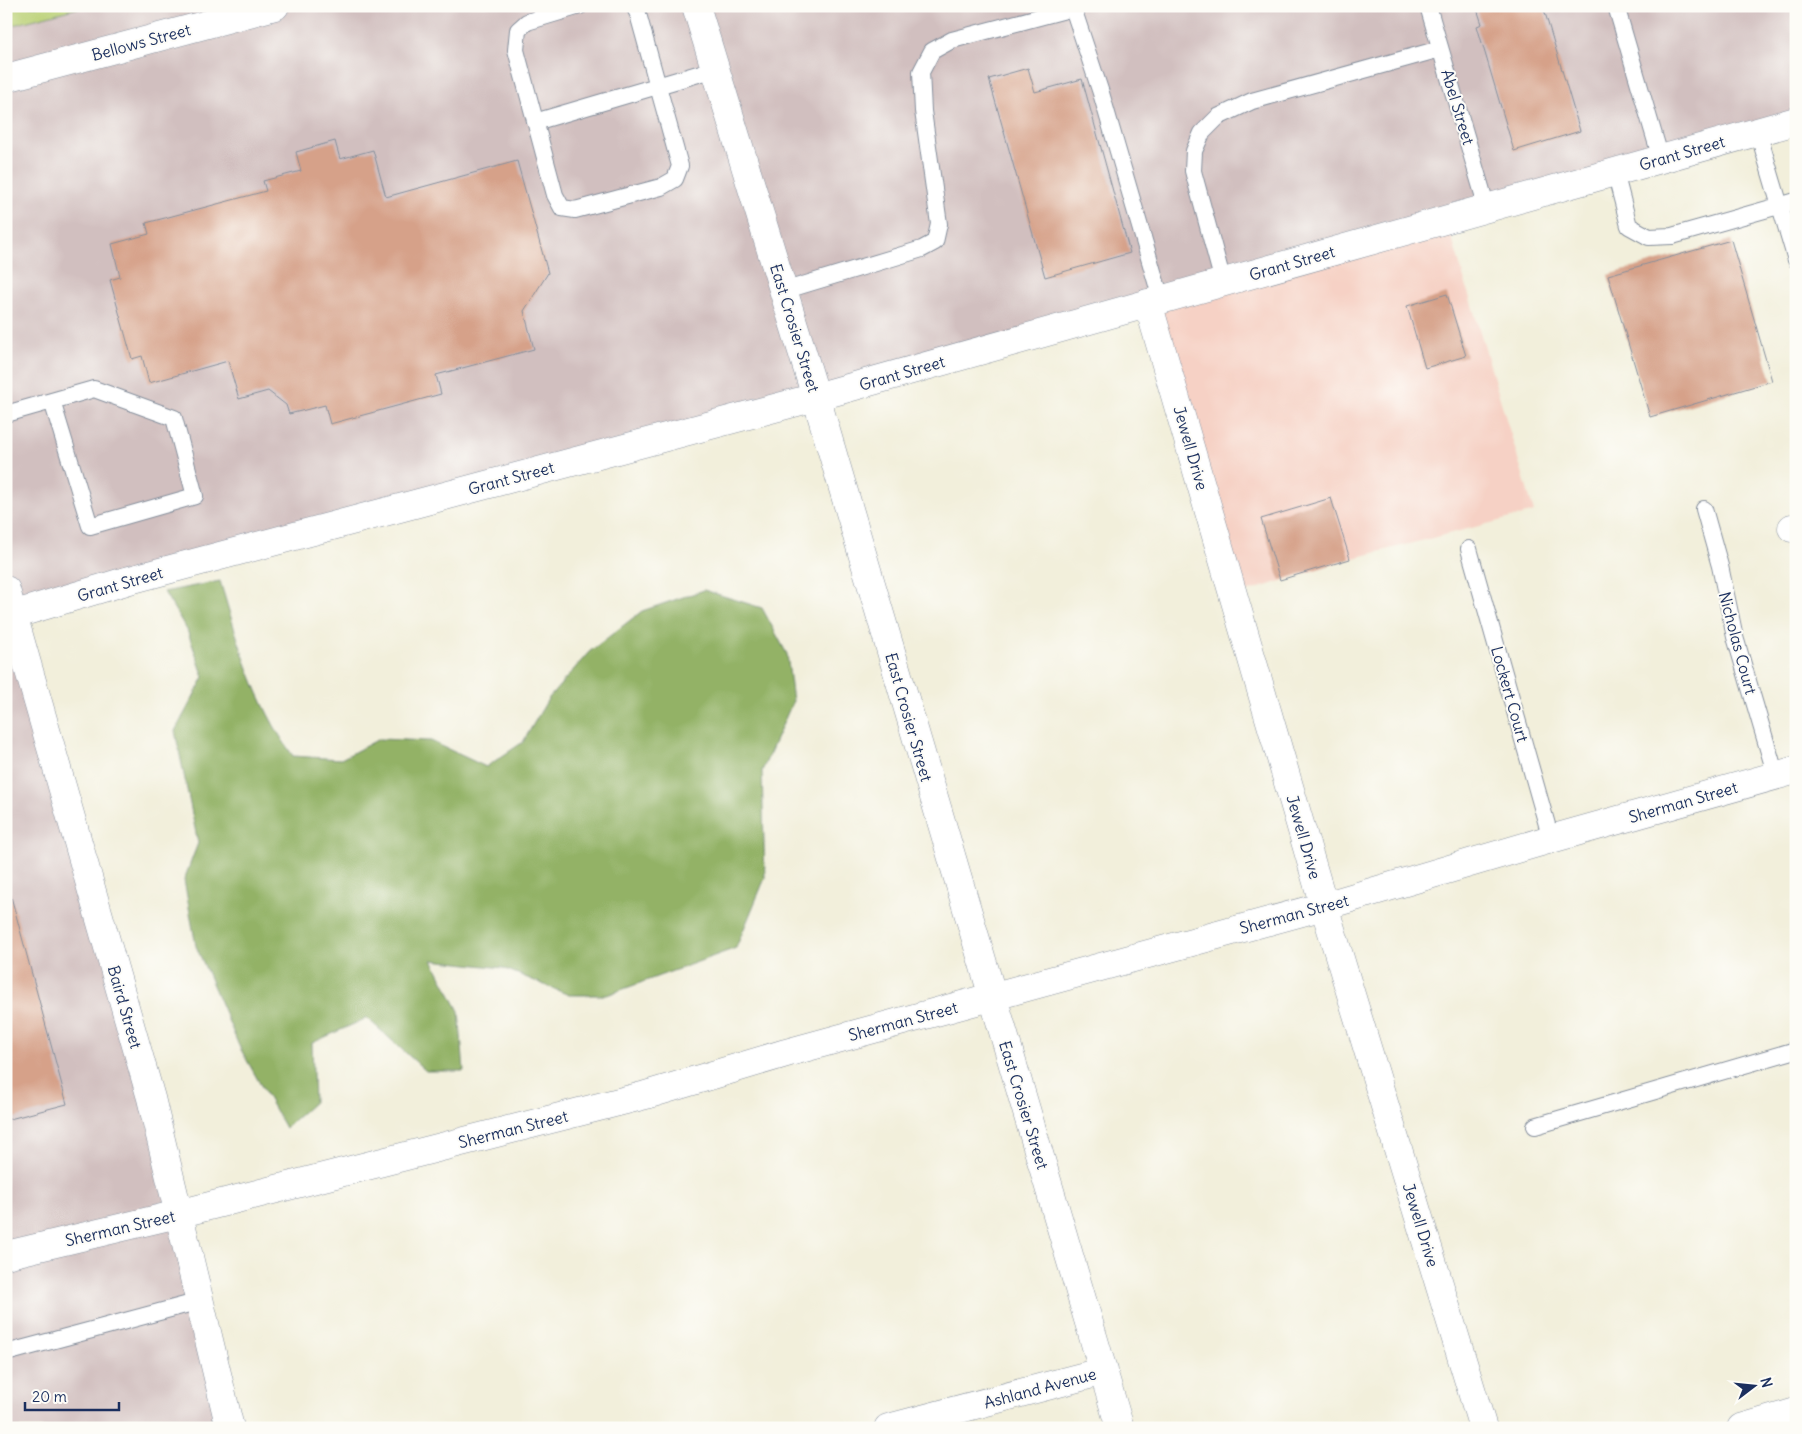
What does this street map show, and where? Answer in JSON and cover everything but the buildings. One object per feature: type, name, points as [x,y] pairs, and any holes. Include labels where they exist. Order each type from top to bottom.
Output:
[{"type":"street","name":"Bellows Street","points":[[6,78],[275,6]]},
{"type":"street","name":"East Crosier Street","points":[[696,6],[816,397],[991,997],[1120,1428]]},
{"type":"street","name":"Grant Street","points":[[9,607],[136,579],[816,397],[1796,121]]},
{"type":"street","name":"Jewell Drive","points":[[1155,301],[1324,906],[1483,1428]]},
{"type":"street","name":"Baird Street","points":[[9,607],[151,1098],[230,1428]]},
{"type":"street","name":"Sherman Street","points":[[6,1255],[178,1214],[646,1095],[786,1053],[1324,906],[1551,839],[1786,773]]},
{"type":"street","name":"Ashland Avenue","points":[[888,1428],[1104,1371]]},
{"type":"street","points":[[1741,1428],[1796,1412]]},
{"type":"lane","points":[[580,6],[527,22],[518,30],[516,50],[555,195],[562,208],[575,210],[661,187],[675,178],[680,166],[638,14],[634,6]]},
{"type":"lane","name":"Abel Street","points":[[1428,6],[1487,208]]},
{"type":"lane","points":[[1616,6],[1661,159]]},
{"type":"lane","points":[[783,291],[922,249],[935,242],[939,224],[923,111],[921,72],[932,52],[952,40],[1073,7],[1101,92],[1155,301]]},
{"type":"lane","points":[[1223,282],[1193,171],[1194,151],[1202,133],[1218,117],[1252,101],[1440,50]]},
{"type":"lane","points":[[535,122],[715,69]]},
{"type":"lane","points":[[1758,132],[1788,203],[1796,260]]},
{"type":"lane","points":[[1615,172],[1629,226],[1649,236],[1672,236],[1788,203]]},
{"type":"lane","points":[[6,414],[94,389],[174,418],[195,496],[90,526],[52,401]]},
{"type":"lane","name":"Nicholas Court","points":[[1704,508],[1720,566],[1735,637],[1786,773]]},
{"type":"lane","name":"Lockert Court","points":[[1469,549],[1551,839]]},
{"type":"lane","points":[[1535,1126],[1796,1050]]},
{"type":"lane","points":[[6,1354],[200,1301]]},
{"type":"shaded area","points":[[6,6],[696,6],[816,397],[13,615],[230,1428],[6,1428]]},
{"type":"shaded area","points":[[704,6],[1796,6],[1796,115],[821,391]]},
{"type":"shaded area","points":[[1447,222],[1534,512],[1350,559],[1237,595],[1152,304]]},
{"type":"green space","points":[[6,6],[85,6],[6,27]]},
{"type":"green space","points":[[220,581],[241,650],[258,694],[268,715],[293,756],[341,759],[379,739],[431,741],[486,767],[523,742],[548,699],[589,652],[642,611],[704,590],[762,608],[787,654],[793,701],[762,771],[765,878],[736,948],[607,995],[569,995],[503,968],[432,960],[459,1011],[464,1071],[426,1071],[367,1018],[312,1043],[314,1102],[285,1128],[240,1048],[196,946],[184,880],[198,843],[175,731],[204,677],[187,630],[164,592]]}]
